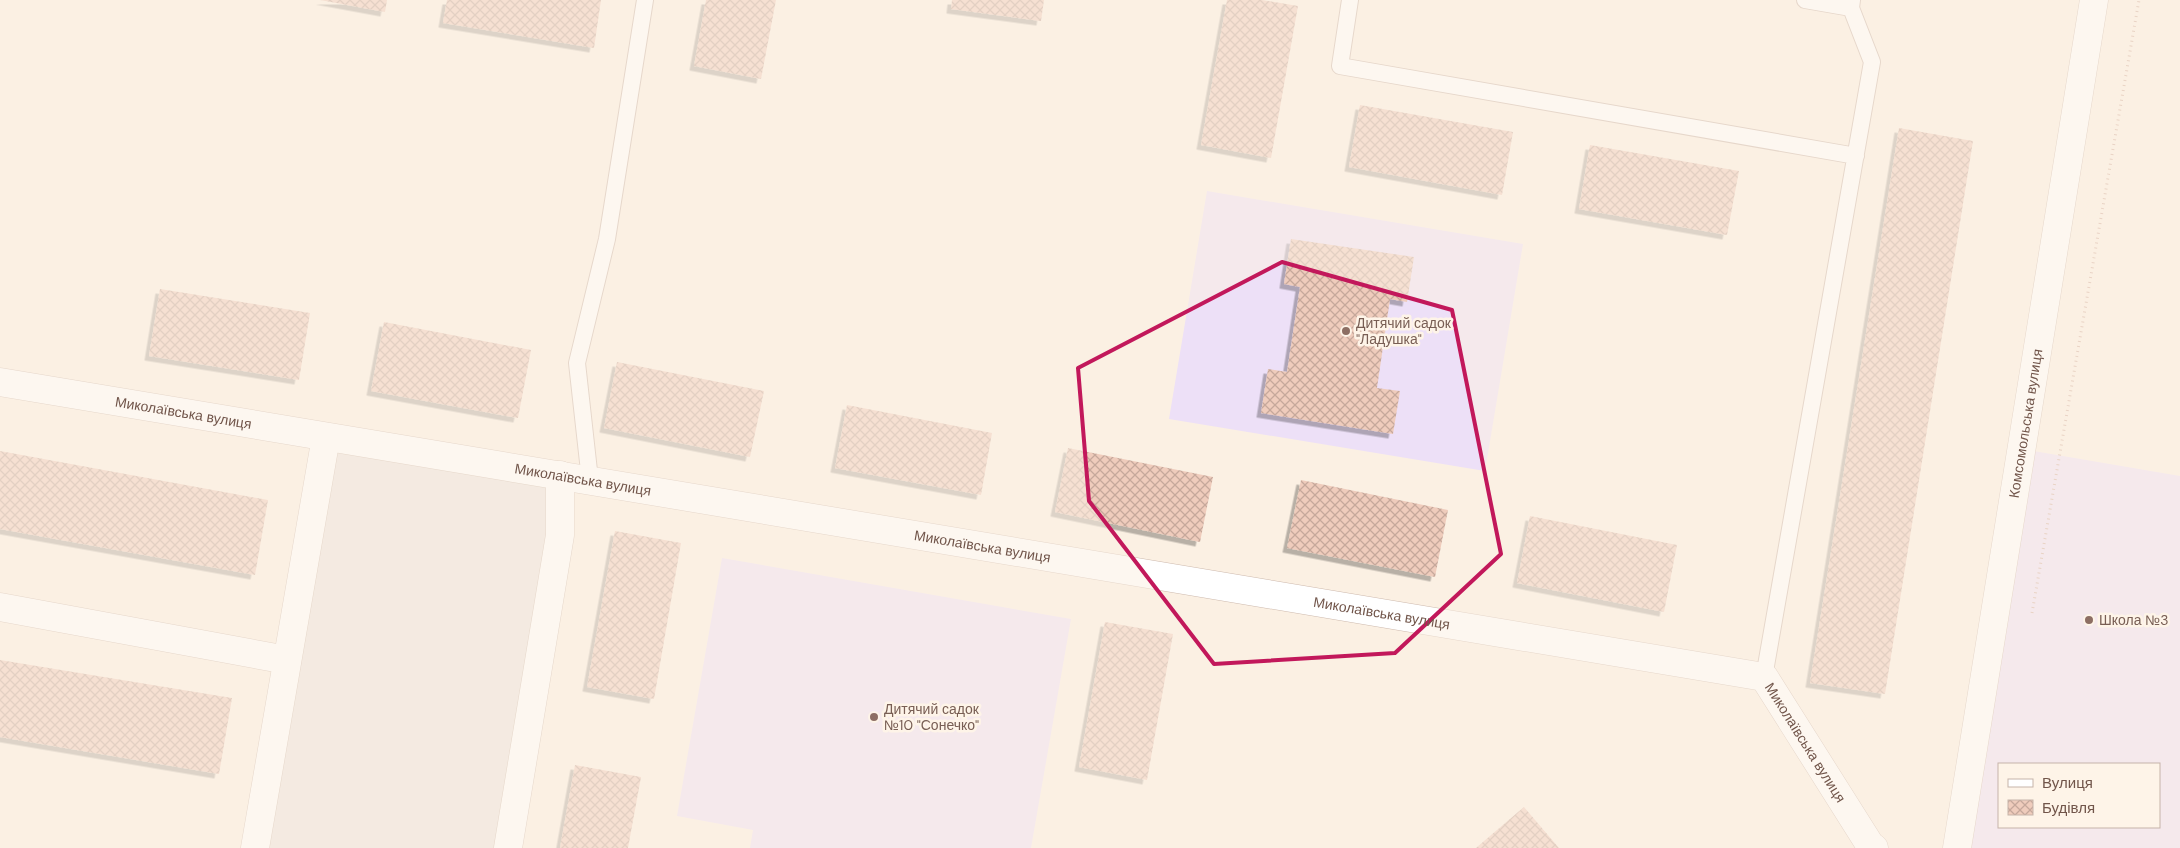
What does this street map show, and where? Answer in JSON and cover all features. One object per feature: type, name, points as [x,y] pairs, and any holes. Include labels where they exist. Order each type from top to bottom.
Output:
[{"type":"street","name":"Комсомольська вулиця","points":[[1957,848],[2094,0]]},
{"type":"street","name":"Миколаївська вулиця","points":[[0,382],[1764,677],[1865,837],[1874,848]]},
{"type":"street","points":[[255,848],[326,436]]},
{"type":"street","points":[[508,848],[560,535],[560,476]]},
{"type":"street","points":[[0,607],[287,660]]},
{"type":"lane","points":[[590,480],[577,363],[607,239],[645,0]]},
{"type":"lane","points":[[1350,0],[1340,66],[1856,156]]},
{"type":"lane","points":[[1764,677],[1872,62],[1851,4],[1805,0]]},
{"type":"path","points":[[2031,617],[2138,0]]},
{"type":"highlighted area","points":[[1282,262],[1452,310],[1501,554],[1395,653],[1214,664],[1089,501],[1078,368]]},
{"type":"shaded area","name":"Дитячий садок \"Ладушка\"","points":[[1207,191],[1523,244],[1485,471],[1169,419]]},
{"type":"shaded area","points":[[337,448],[549,482],[550,535],[496,848],[269,848]]},
{"type":"shaded area","name":"Школа №3","points":[[2028,450],[2180,476],[2180,848],[1958,848]]},
{"type":"shaded area","name":"Дитячий садок №10 \"Сонечко\"","points":[[722,558],[1071,619],[1031,848],[750,848],[753,830],[677,816]]},
{"type":"building","points":[[320,0],[387,0],[385,12]]},
{"type":"building","points":[[447,0],[601,0],[594,48],[443,23]]},
{"type":"building","points":[[706,0],[776,0],[761,79],[694,66]]},
{"type":"building","points":[[952,0],[1044,0],[1041,21],[951,9]]},
{"type":"building","points":[[1227,0],[1262,0],[1298,6],[1271,158],[1201,145]]},
{"type":"building","points":[[1360,105],[1513,132],[1502,195],[1349,167]]},
{"type":"building","points":[[1899,128],[1973,141],[1885,694],[1810,683]]},
{"type":"building","points":[[1590,145],[1739,171],[1727,235],[1579,209]]},
{"type":"building","points":[[1291,239],[1414,257],[1407,302],[1390,299],[1377,388],[1400,391],[1393,434],[1261,413],[1268,369],[1287,372],[1300,287],[1284,284]]},
{"type":"building","points":[[160,289],[310,313],[299,380],[149,356]]},
{"type":"building","points":[[384,322],[531,350],[518,418],[371,391]]},
{"type":"building","points":[[617,362],[764,391],[750,457],[604,428]]},
{"type":"building","points":[[847,405],[992,433],[981,495],[835,468]]},
{"type":"building","points":[[1068,448],[1213,477],[1200,542],[1055,512]]},
{"type":"building","points":[[0,451],[268,500],[255,575],[0,529]]},
{"type":"building","points":[[1301,480],[1448,510],[1435,577],[1287,548]]},
{"type":"building","points":[[1530,516],[1677,545],[1664,612],[1517,583]]},
{"type":"building","points":[[615,531],[681,543],[654,699],[587,687]]},
{"type":"building","points":[[1105,622],[1173,634],[1147,780],[1079,767]]},
{"type":"building","points":[[0,660],[232,698],[219,774],[0,737]]},
{"type":"building","points":[[575,765],[641,777],[628,848],[560,848]]},
{"type":"building","points":[[1524,807],[1559,848],[1476,848]]},
{"type":"place","name":"Дитячий садок \"Ладушка\"","points":[[1346,331]]},
{"type":"place","name":"Школа №3","points":[[2089,620]]},
{"type":"place","name":"Дитячий садок №10 \"Сонечко\"","points":[[874,717]]}]
